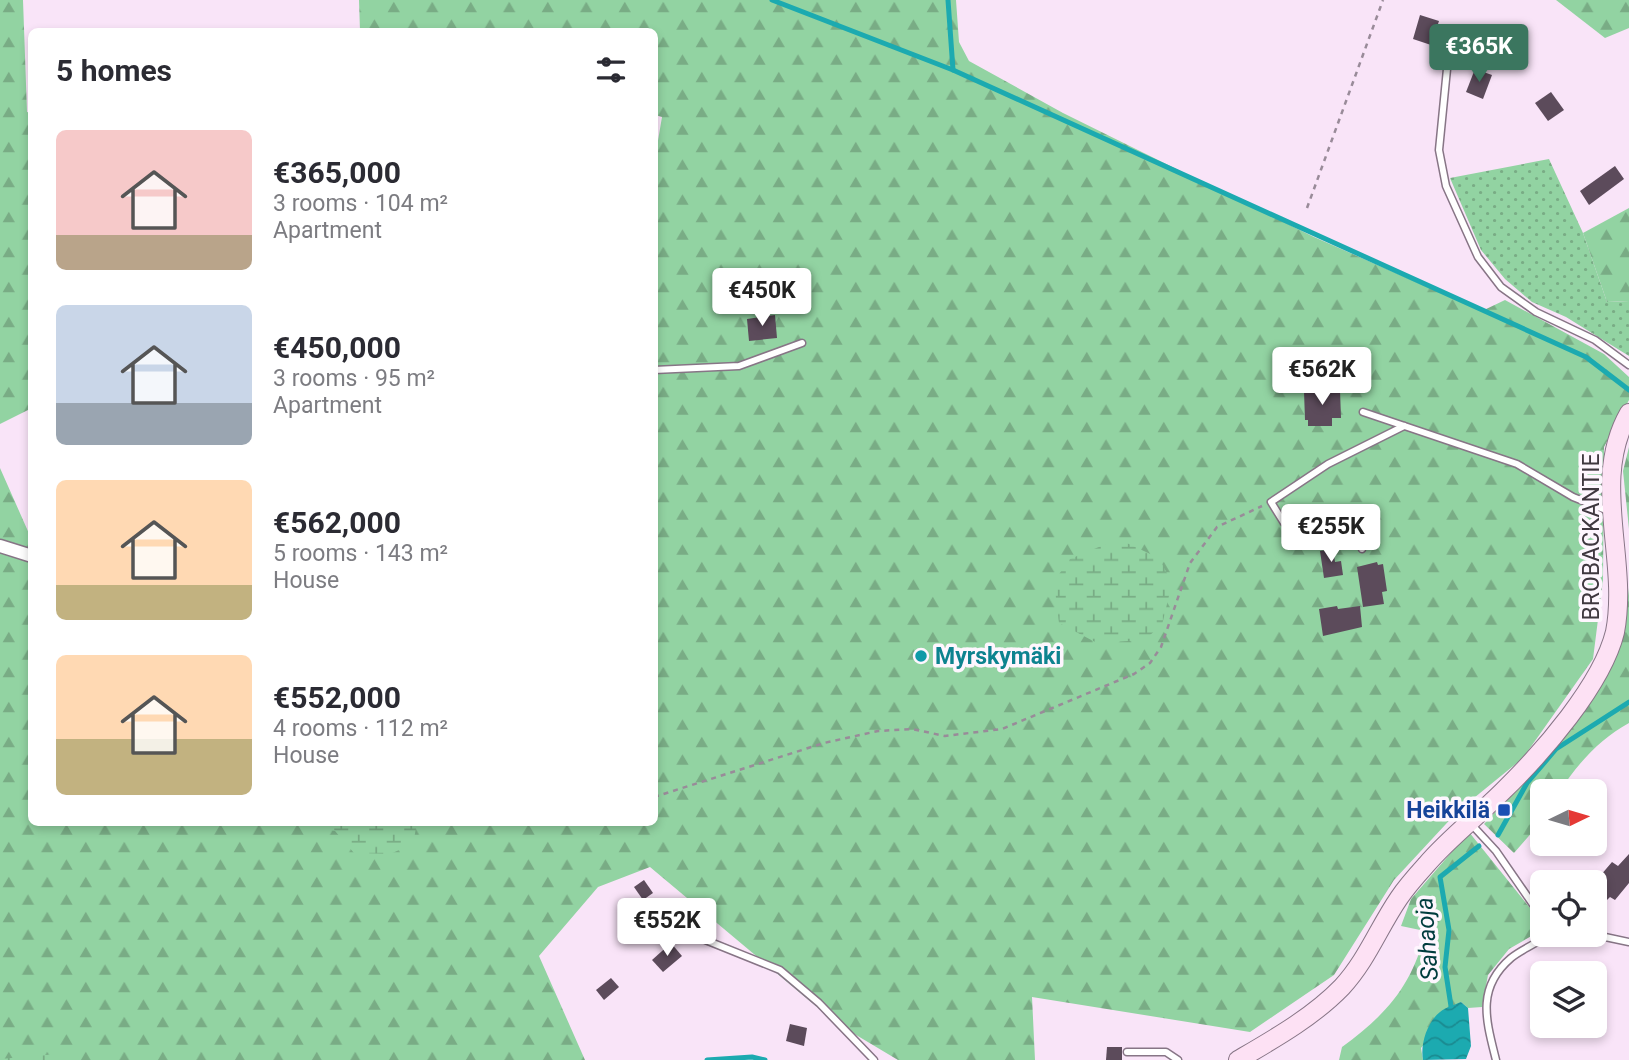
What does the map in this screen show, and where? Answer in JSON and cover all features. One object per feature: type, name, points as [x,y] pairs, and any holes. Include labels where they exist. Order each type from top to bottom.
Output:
[{"type":"street","name":"BROBACKANTIE","points":[[1238,1060],[1282,1034],[1341,988],[1373,946],[1399,898],[1428,862],[1528,765],[1575,708],[1601,667],[1615,633],[1620,598],[1612,513],[1612,460],[1620,429],[1629,413]]},
{"type":"street","points":[[0,546],[28,555]]},
{"type":"lane","points":[[1447,69],[1439,150],[1446,186],[1478,257],[1501,287],[1536,312],[1595,340],[1629,365]]},
{"type":"lane","points":[[658,370],[739,366],[802,343]]},
{"type":"lane","points":[[1363,412],[1517,464],[1573,497],[1612,513]]},
{"type":"lane","points":[[1362,549],[1359,535],[1335,518],[1284,523],[1271,502],[1328,464],[1404,426]]},
{"type":"lane","points":[[1469,823],[1496,851],[1530,900]]},
{"type":"lane","points":[[693,935],[780,970],[819,1003],[874,1060]]},
{"type":"lane","points":[[1607,937],[1629,942]]},
{"type":"lane","points":[[1496,1060],[1485,1010],[1491,981],[1512,957],[1530,946]]},
{"type":"lane","points":[[1127,1052],[1166,1052],[1178,1060]]},
{"type":"path","points":[[1307,208],[1383,0]]},
{"type":"path","points":[[658,796],[824,743],[878,731],[912,729],[945,736],[1002,729],[1134,674],[1150,663],[1161,647],[1190,563],[1217,527],[1271,502]]},
{"type":"green space","points":[[0,0],[23,0],[28,112],[28,410],[0,424]]},
{"type":"green space","points":[[359,0],[956,0],[959,42],[969,61],[1063,113],[1314,237],[1482,311],[1505,300],[1604,354],[1629,377],[1629,400],[1604,447],[1603,580],[1593,659],[1523,758],[1458,811],[1394,880],[1334,975],[1250,1032],[1032,997],[1035,1060],[898,1060],[836,1023],[650,867],[598,887],[539,956],[585,1060],[0,1060],[0,468],[28,531],[28,826],[658,826],[658,140],[662,117],[658,116],[658,28],[360,28]]},
{"type":"green space","points":[[1556,0],[1629,0],[1629,28],[1605,38]]},
{"type":"green space","points":[[1549,159],[1583,233],[1607,302],[1629,301],[1629,356],[1566,317],[1532,302],[1505,279],[1481,250],[1450,178]]},
{"type":"green space","points":[[1629,208],[1629,301],[1607,302],[1583,233]]},
{"type":"green space","points":[[1629,447],[1629,529],[1623,471]]},
{"type":"green space","points":[[1118,539],[1159,558],[1172,583],[1162,625],[1144,640],[1097,643],[1059,623],[1054,581],[1070,559]]},
{"type":"green space","points":[[1629,588],[1629,723],[1590,752],[1568,779],[1530,779],[1530,835],[1514,853],[1484,824],[1566,735],[1594,698],[1623,636]]},
{"type":"green space","points":[[312,826],[416,826],[413,844],[390,854],[354,853],[335,831]]},
{"type":"green space","points":[[1469,832],[1530,908],[1530,937],[1509,949],[1488,975],[1482,1007],[1468,1008],[1461,1002],[1421,1048],[1423,1060],[1339,1060],[1342,1047],[1384,1011],[1396,997],[1413,967],[1425,931],[1401,926],[1411,899]]},
{"type":"green space","points":[[57,1054],[59,1060],[0,1060],[0,1059]]},
{"type":"water","points":[[1461,1002],[1468,1008],[1471,1046],[1466,1059],[1423,1060],[1424,1041],[1431,1022],[1442,1010]]},
{"type":"building","points":[[1420,15],[1463,32],[1455,53],[1413,39]]},
{"type":"building","points":[[1475,69],[1492,75],[1483,99],[1466,92]]},
{"type":"building","points":[[1551,92],[1564,110],[1548,121],[1535,103]]},
{"type":"building","points":[[1615,166],[1624,179],[1589,205],[1580,191]]},
{"type":"building","points":[[775,315],[777,338],[749,341],[747,319]]},
{"type":"building","points":[[1340,390],[1341,418],[1332,418],[1332,426],[1308,426],[1308,420],[1305,420],[1304,391]]},
{"type":"building","points":[[1333,549],[1335,562],[1341,561],[1343,575],[1324,578],[1320,551]]},
{"type":"building","points":[[1377,562],[1378,565],[1383,564],[1387,591],[1382,592],[1384,604],[1363,607],[1357,567]]},
{"type":"building","points":[[1337,606],[1338,609],[1360,606],[1362,627],[1323,636],[1319,609]]},
{"type":"building","points":[[1629,854],[1629,883],[1615,900],[1610,897],[1607,900],[1605,870],[1612,862],[1618,866]]},
{"type":"building","points":[[644,880],[653,893],[643,900],[634,887]]},
{"type":"building","points":[[671,943],[682,956],[663,972],[652,960]]},
{"type":"building","points":[[611,978],[619,987],[604,1000],[596,990]]},
{"type":"building","points":[[790,1024],[807,1028],[804,1046],[786,1041]]},
{"type":"building","points":[[1107,1047],[1122,1047],[1122,1060],[1106,1060]]},
{"type":"waterway","points":[[772,0],[953,70],[1586,357],[1629,390]]},
{"type":"waterway","points":[[948,0],[953,70]]},
{"type":"waterway","name":"Sahaoja","points":[[1498,835],[1527,783],[1556,749],[1629,702]]},
{"type":"waterway","name":"Sahaoja","points":[[1451,1006],[1445,967],[1449,930],[1440,877],[1479,846]]},
{"type":"waterway","points":[[707,1060],[752,1057],[765,1060]]},
{"type":"place","name":"Myrskymäki","points":[[921,656]]},
{"type":"place","name":"Heikkilä","points":[[1504,810]]}]
